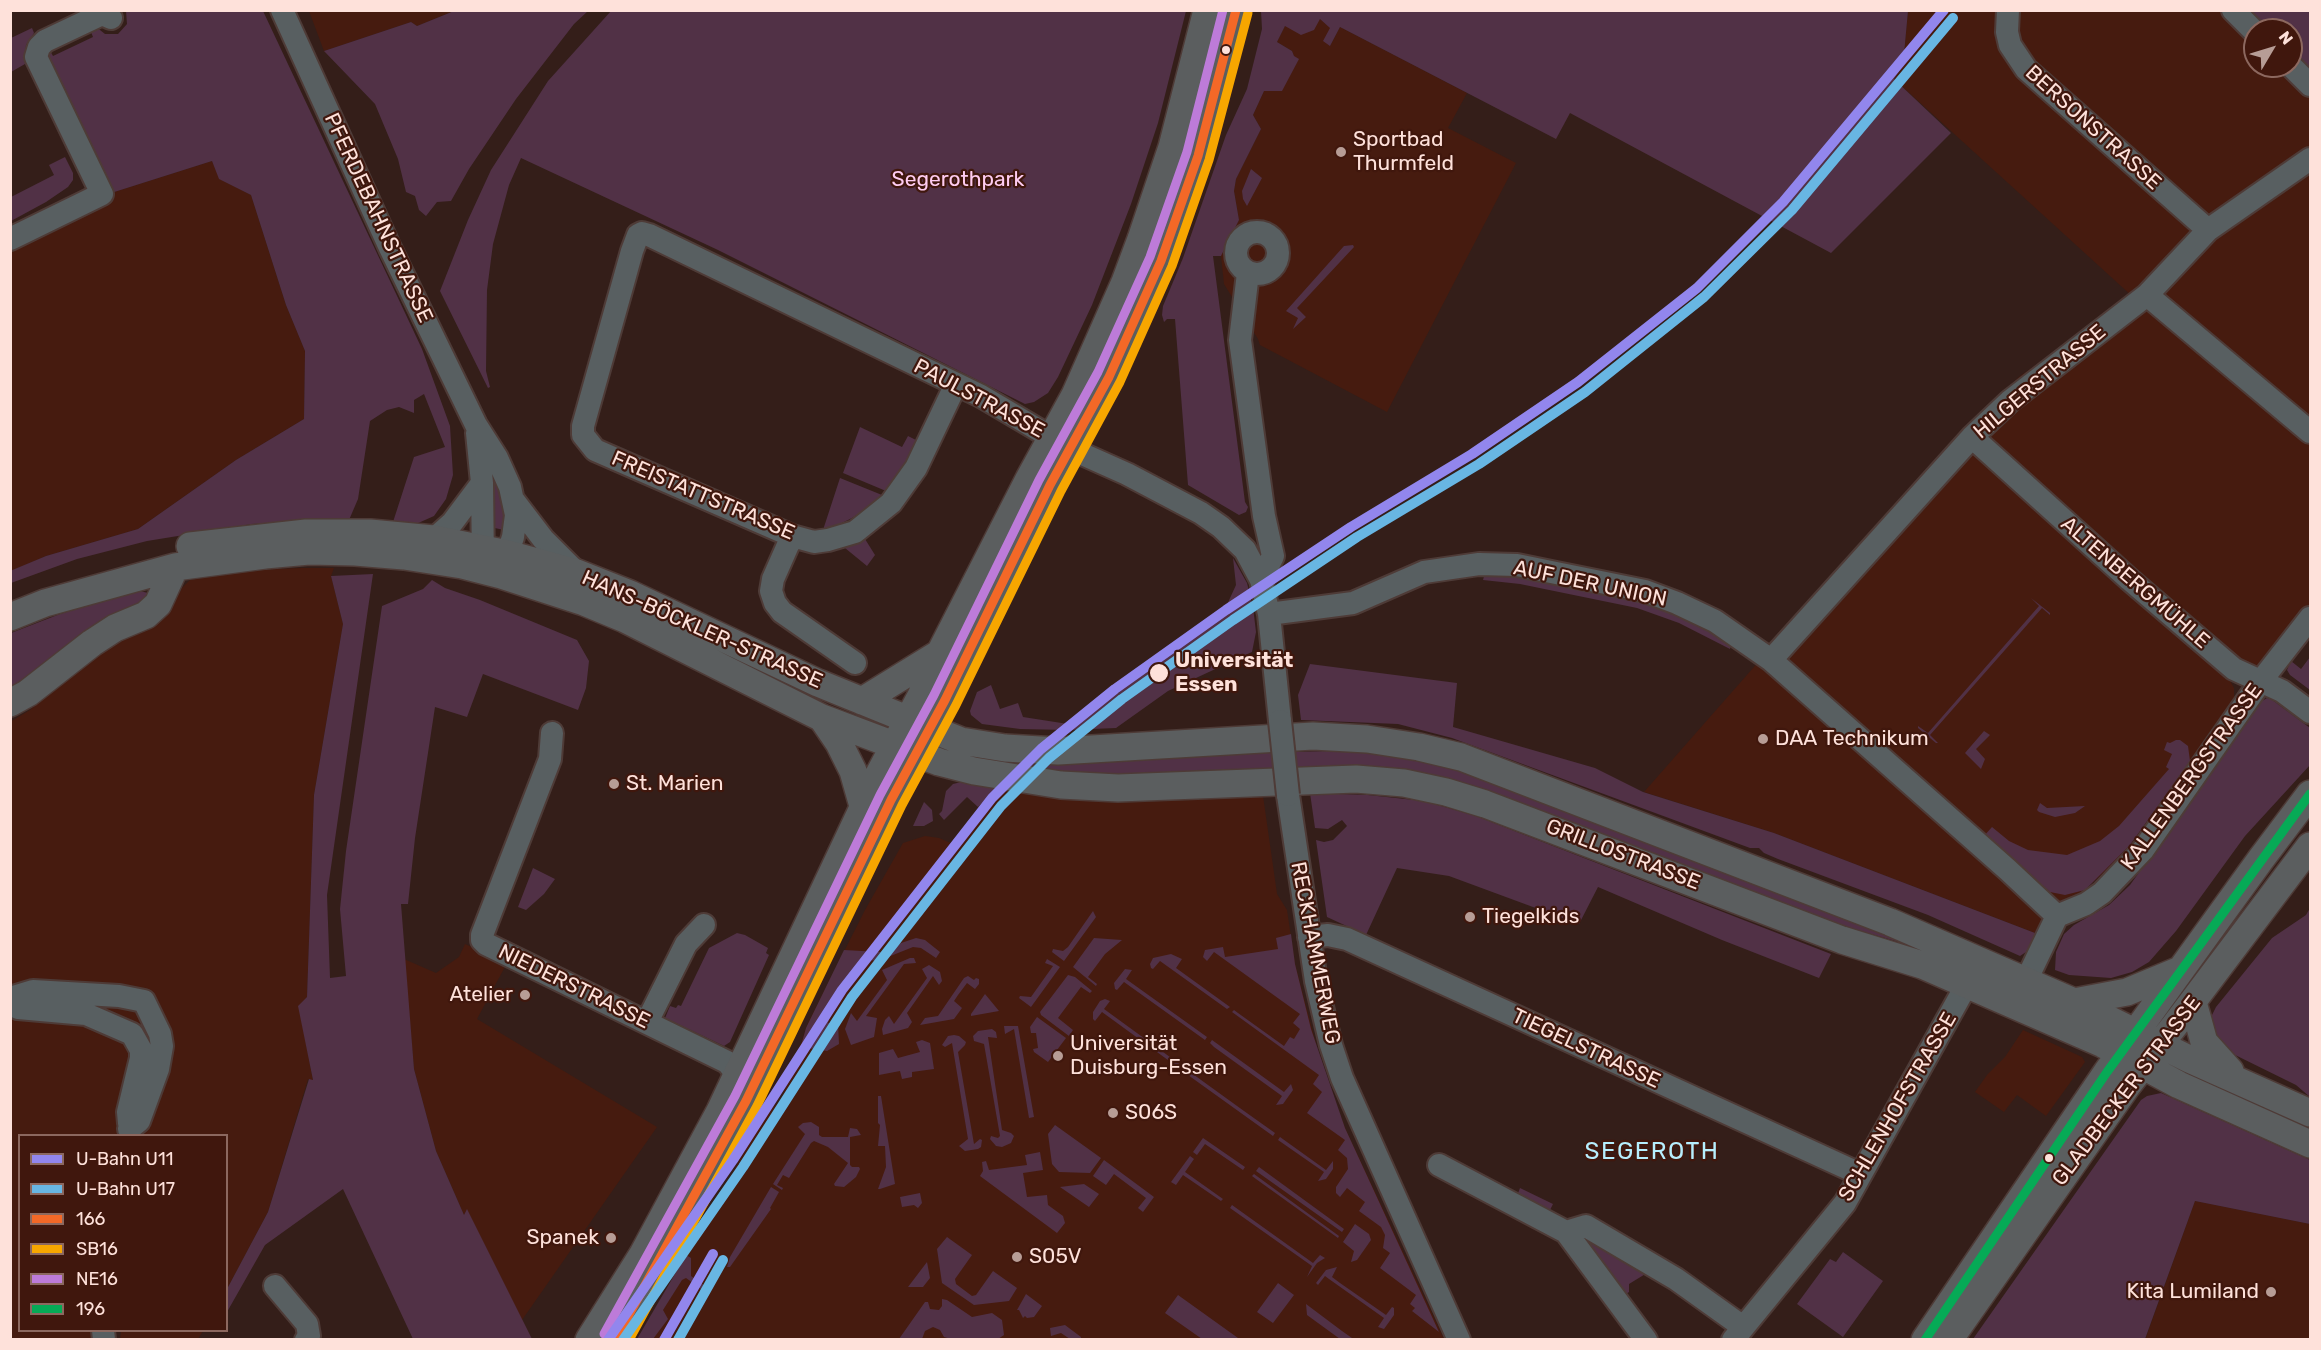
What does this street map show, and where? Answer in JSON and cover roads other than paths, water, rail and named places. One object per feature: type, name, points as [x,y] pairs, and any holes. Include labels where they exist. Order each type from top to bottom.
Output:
[{"type":"main road","points":[[589,1340],[643,1254],[720,1111],[781,986],[805,928],[863,806],[905,749],[1050,485],[1084,374],[1125,282],[1172,147],[1207,10]]},
{"type":"main road","points":[[919,724],[921,696],[940,653],[1061,444],[1109,377],[1161,261],[1198,156],[1236,10]]},
{"type":"main road","name":"HANS-BÖCKLER-STRASSE","points":[[10,598],[93,569],[173,549],[238,539],[306,532],[370,533],[434,539],[494,562],[625,619],[822,718],[905,749]]},
{"type":"main road","name":"HANS-BÖCKLER-STRASSE","points":[[10,617],[55,600],[175,567],[309,551],[404,556],[462,565],[494,562],[577,573],[630,594],[818,683],[919,724]]},
{"type":"main road","points":[[10,704],[115,628],[146,615],[159,604],[175,567]]},
{"type":"main road","points":[[862,700],[940,653]]},
{"type":"main road","points":[[822,718],[839,743],[853,771],[863,806]]},
{"type":"main road","name":"GRILLOSTRASSE","points":[[919,724],[961,741],[1005,748],[1058,751],[1312,736],[1367,739],[1419,747],[1461,757],[1890,922],[2074,1002],[2161,1045],[2310,1113]]},
{"type":"main road","points":[[615,1340],[746,1101],[888,807],[905,749]]},
{"type":"main road","name":"GRILLOSTRASSE","points":[[905,749],[939,762],[974,771],[1061,784],[1118,788],[1356,779],[1404,783],[1446,792],[1537,822],[1842,939],[1922,965],[2310,1144]]},
{"type":"main road","name":"GLADBECKER STRASSE","points":[[1949,1340],[2112,1106],[2132,1060],[2137,1032],[2310,794]]},
{"type":"main road","name":"GLADBECKER STRASSE","points":[[1925,1340],[2132,1060],[2161,1045],[2310,846]]},
{"type":"main road","points":[[2074,1002],[2127,992],[2180,970]]},
{"type":"main road","points":[[2193,1002],[2204,1042],[2237,1078]]},
{"type":"street","name":"PFERDEBAHNSTRASSE","points":[[282,10],[390,248],[476,425],[501,466],[514,501],[516,515],[494,562]]},
{"type":"street","name":"BERSONSTRASSE","points":[[2008,10],[2007,32],[2010,45],[2026,69],[2208,230]]},
{"type":"street","points":[[10,239],[102,194],[36,57],[39,47],[45,41],[102,14],[111,18]]},
{"type":"street","name":"HILGERSTRASSE","points":[[1771,660],[1972,437],[2010,401],[2147,294],[2208,230],[2310,159]]},
{"type":"street","name":"PAULSTRASSE","points":[[588,443],[583,435],[583,426],[632,251],[638,235],[642,233],[688,253],[981,396],[1061,444],[1127,474],[1201,513],[1235,539],[1245,550],[1261,580],[1269,614]]},
{"type":"street","points":[[1248,273],[1240,340],[1264,516],[1273,556],[1261,580]]},
{"type":"street","points":[[2147,294],[2310,432]]},
{"type":"street","name":"FREISTATTSTRASSE","points":[[588,443],[595,450],[792,536],[814,542],[828,540],[855,532],[891,503],[916,468],[956,384]]},
{"type":"street","name":"PFERDEBAHNSTRASSE","points":[[476,425],[494,562]]},
{"type":"street","name":"ALTENBERGMÜHLE","points":[[1972,437],[2130,580],[2234,669],[2282,692],[2310,712]]},
{"type":"street","points":[[434,539],[452,523],[482,483]]},
{"type":"street","points":[[514,501],[543,539],[577,573]]},
{"type":"street","points":[[1235,539],[1264,516]]},
{"type":"street","points":[[792,536],[773,579],[771,591],[775,603],[782,612],[855,663]]},
{"type":"street","name":"AUF DER UNION","points":[[1269,614],[1353,603],[1424,572],[1479,564],[1517,565],[1645,591],[1677,603],[1715,621],[1771,660],[2056,916]]},
{"type":"street","name":"RECKHAMMERWEG","points":[[1269,614],[1288,795],[1321,1012],[1342,1078],[1459,1340]]},
{"type":"street","name":"KALLENBERGSTRASSE","points":[[2056,916],[2086,904],[2102,894],[2143,850],[2261,681],[2310,618]]},
{"type":"street","name":"NIEDERSTRASSE","points":[[552,733],[550,759],[482,940],[486,944],[728,1062],[737,1073]]},
{"type":"street","points":[[2026,981],[2056,916]]},
{"type":"street","points":[[648,1022],[686,944],[704,925]]},
{"type":"street","name":"TIEGELSTRASSE","points":[[1309,937],[1328,935],[1347,939],[1860,1174]]},
{"type":"street","name":"SCHLENHOFSTRASSE","points":[[1738,1333],[1845,1203],[1967,984]]},
{"type":"street","points":[[10,998],[33,992],[118,996],[144,1001],[160,1034],[162,1046],[158,1070],[139,1121],[128,1132]]},
{"type":"street","points":[[10,1004],[18,1008],[86,1014],[132,1034],[141,1050],[141,1058],[128,1112],[128,1132]]},
{"type":"street","points":[[737,1073],[744,1085],[746,1101]]},
{"type":"street","points":[[1439,1165],[1566,1232],[1646,1340]]},
{"type":"street","points":[[1566,1232],[1586,1226],[1676,1279],[1738,1333]]},
{"type":"street","points":[[275,1286],[308,1324],[309,1336],[306,1340]]},
{"type":"metro line","name":"U11","points":[[608,1340],[733,1160],[842,990],[992,798],[1041,749],[1115,689],[1226,610],[1351,527],[1472,454],[1578,382],[1697,288],[1783,202],[1944,10]]},
{"type":"metro line","name":"U17","points":[[623,1340],[743,1167],[852,997],[1001,806],[1049,758],[1122,699],[1233,620],[1357,537],[1479,464],[1585,392],[1704,297],[1792,210],[1953,18]]},
{"type":"metro line","name":"U11","points":[[664,1340],[713,1254]]},
{"type":"metro line","name":"U17","points":[[678,1340],[723,1260]]},
{"type":"place","name":"Sportbad Thurmfeld","points":[[1341,152]]},
{"type":"place","name":"Universität Essen","points":[[1159,673]]},
{"type":"place","name":"DAA Technikum","points":[[1763,739]]},
{"type":"place","name":"St. Marien","points":[[614,784]]},
{"type":"place","name":"Tiegelkids","points":[[1470,917]]},
{"type":"place","name":"Atelier","points":[[525,995]]},
{"type":"place","name":"Universität Duisburg-Essen","points":[[1058,1056]]},
{"type":"place","name":"S06S","points":[[1113,1113]]},
{"type":"place","name":"Spanek","points":[[611,1238]]},
{"type":"place","name":"S05V","points":[[1017,1257]]},
{"type":"place","name":"Kita Lumiland","points":[[2271,1292]]},
{"type":"district","name":"SEGEROTH","points":[[1652,1152]]},
{"type":"park label","name":"Segerothpark","points":[[958,180]]}]
